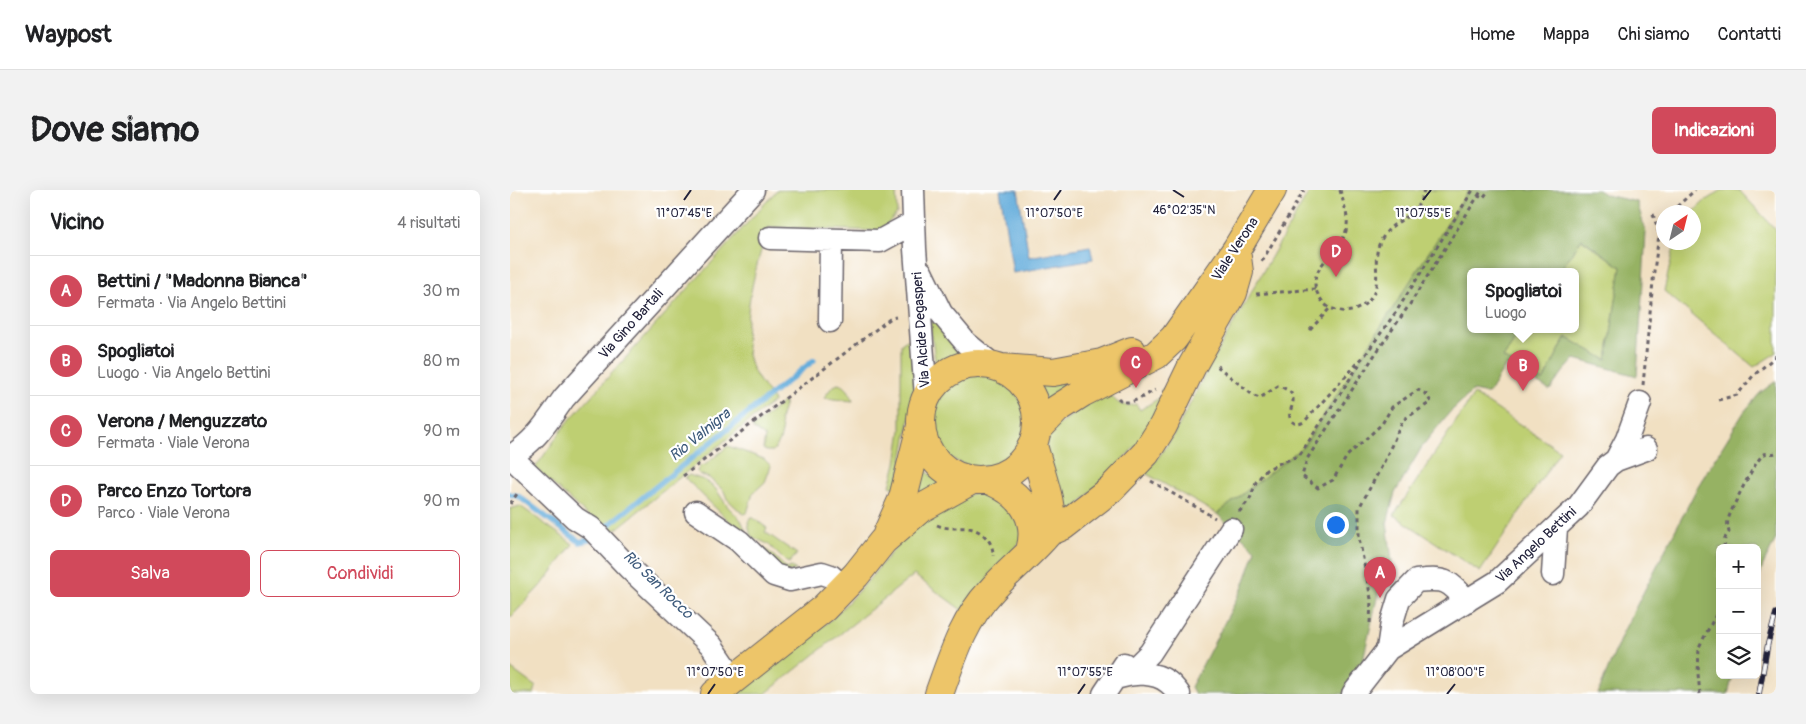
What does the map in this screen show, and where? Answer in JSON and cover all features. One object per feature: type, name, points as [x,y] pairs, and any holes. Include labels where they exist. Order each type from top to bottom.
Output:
[{"type":"main road","name":"Viale Verona","points":[[1035,438],[1058,409],[1082,393],[1156,355],[1174,338],[1236,250],[1272,190]]},
{"type":"main road","points":[[939,694],[959,638],[973,614],[989,593],[1049,532],[1063,526],[1111,489],[1146,453],[1163,426],[1192,366],[1234,293],[1239,272],[1236,250]]},
{"type":"main road","name":"Viale Verona","points":[[998,366],[1053,372],[1102,363],[1145,346],[1168,331],[1197,307]]},
{"type":"main road","points":[[883,541],[903,498],[926,397],[934,384],[947,373],[961,366],[977,363],[998,366],[1018,378],[1030,393],[1037,411],[1035,438],[1051,511],[1052,523],[1049,532]]},
{"type":"main road","points":[[920,426],[930,455],[942,467],[957,476],[1005,487],[1020,500],[1030,516],[1034,538],[1030,551]]},
{"type":"main road","points":[[725,686],[824,608],[844,588],[883,541],[920,509],[980,480],[1002,476],[1025,459],[1035,438]]},
{"type":"street","name":"Via Gino Bartali","points":[[725,686],[711,646],[629,568],[591,528],[575,518],[510,457],[538,435],[564,398],[753,190]]},
{"type":"street","name":"Via Alcide Degasperi","points":[[913,190],[913,222],[926,397]]},
{"type":"street","points":[[770,238],[880,242],[913,222]]},
{"type":"street","points":[[830,320],[831,240]]},
{"type":"street","name":"Via Alcide Degasperi","points":[[916,262],[941,313],[966,343],[998,366]]},
{"type":"street","name":"Via Angelo Bettini","points":[[1354,694],[1388,649],[1497,582],[1578,507],[1608,466],[1616,460],[1627,439],[1640,403]]},
{"type":"street","points":[[1616,460],[1646,450]]},
{"type":"street","points":[[696,512],[739,541],[774,575],[790,580],[822,573],[831,576],[844,588]]},
{"type":"street","points":[[1116,682],[1150,653],[1234,521]]},
{"type":"street","points":[[1553,574],[1556,528]]},
{"type":"street","points":[[1388,649],[1392,622],[1399,599],[1416,581],[1438,579],[1455,588],[1466,601]]},
{"type":"street","points":[[1116,682],[1140,640]]},
{"type":"street","points":[[1116,682],[1148,674],[1167,680],[1179,694]]},
{"type":"path","points":[[1272,243],[1275,241],[1304,190]]},
{"type":"path","points":[[1340,190],[1347,217],[1346,231],[1341,242],[1323,262],[1316,274],[1316,289],[1320,299],[1330,308],[1343,312],[1356,310],[1370,299],[1376,290],[1378,278],[1375,262],[1376,250],[1382,237],[1392,226],[1413,214],[1419,206],[1424,190]]},
{"type":"path","points":[[1148,479],[1234,521],[1250,499],[1256,482],[1266,470],[1299,456],[1396,312],[1473,190]]},
{"type":"path","points":[[1372,628],[1369,619],[1371,599],[1359,538],[1359,508],[1404,420],[1431,402],[1426,394],[1418,390],[1392,407],[1382,424],[1347,456],[1333,480],[1318,488],[1302,476],[1307,459],[1410,304],[1482,190]]},
{"type":"path","points":[[1478,196],[1484,198],[1489,190]]},
{"type":"path","points":[[1678,205],[1694,190]]},
{"type":"path","points":[[1653,214],[1656,224]]},
{"type":"path","points":[[1640,403],[1657,250]]},
{"type":"path","points":[[1251,294],[1316,289]]},
{"type":"path","points":[[1310,330],[1330,308]]},
{"type":"path","points":[[683,476],[891,318],[896,317]]},
{"type":"path","points":[[1213,364],[1254,396],[1260,398],[1278,386],[1285,388],[1291,393],[1293,399],[1289,414],[1290,419],[1294,424],[1299,424],[1304,422],[1366,354]]},
{"type":"path","points":[[1718,400],[1737,395],[1753,376],[1776,356]]},
{"type":"path","points":[[1115,395],[1121,402],[1128,403],[1156,389]]},
{"type":"path","points":[[1724,544],[1725,538],[1729,532],[1727,522],[1757,462],[1764,454],[1776,453]]},
{"type":"path","points":[[1299,456],[1307,459]]},
{"type":"path","points":[[510,504],[520,489]]},
{"type":"path","points":[[931,519],[936,525],[945,529],[968,528],[976,530],[990,542],[993,557]]},
{"type":"path","points":[[1700,694],[1698,674],[1699,647],[1716,614]]},
{"type":"green space","points":[[777,190],[896,190],[897,213],[881,231],[769,227],[754,276],[746,331],[747,348],[752,367],[774,401],[609,535],[535,468],[566,424]]},
{"type":"green space","points":[[1310,190],[1469,190],[1304,446],[1217,514],[1145,473],[1156,461],[1174,434],[1224,340]]},
{"type":"green space","points":[[1469,190],[1598,190],[1606,195],[1637,202],[1646,233],[1637,376],[1575,359],[1550,390],[1506,365],[1488,394],[1473,391],[1449,413],[1423,445],[1395,493],[1387,523],[1392,561],[1380,585],[1361,669],[1351,694],[1195,694],[1191,687],[1242,589],[1256,550],[1217,514],[1304,446]]},
{"type":"green space","points":[[1722,190],[1739,190],[1776,230],[1776,353],[1754,367],[1664,291],[1673,250],[1701,250],[1701,205]]},
{"type":"green space","points":[[1581,239],[1621,267],[1607,360],[1566,337],[1543,381],[1503,358],[1519,333],[1579,333],[1579,268],[1562,268]]},
{"type":"green space","points":[[937,321],[964,351],[939,363],[935,360],[930,323]]},
{"type":"green space","points":[[907,340],[913,340],[915,389],[897,489],[890,486],[901,430],[901,344]]},
{"type":"green space","points":[[1099,371],[1047,404],[1037,382]]},
{"type":"green space","points":[[970,375],[988,375],[1005,382],[1018,395],[1025,412],[1025,430],[1018,447],[1005,460],[988,467],[970,467],[953,460],[940,447],[933,430],[933,412],[940,395],[953,382]]},
{"type":"green space","points":[[1776,381],[1776,539],[1761,572],[1761,544],[1716,544],[1716,679],[1732,679],[1728,694],[1598,694],[1623,632],[1698,486],[1744,412],[1760,393]]},
{"type":"green space","points":[[838,384],[848,390],[853,401],[824,398],[832,387]]},
{"type":"green space","points":[[1168,387],[1159,422],[1061,523],[1044,454],[1051,431],[1107,388],[1118,403],[1122,405],[1136,404],[1140,410],[1164,395],[1161,390]]},
{"type":"green space","points":[[1474,394],[1560,451],[1480,572],[1394,515]]},
{"type":"green space","points":[[783,402],[785,403],[780,419],[782,432],[780,441],[773,451],[766,451],[763,449],[765,437],[752,428]]},
{"type":"green space","points":[[728,446],[764,459],[771,466],[765,482],[753,493],[747,513],[743,514],[727,499],[724,491],[709,478],[699,474],[697,471],[700,466],[705,465]]},
{"type":"green space","points":[[923,469],[942,486],[912,496]]},
{"type":"green space","points":[[689,475],[704,480],[715,488],[728,507],[741,520],[749,538],[772,554],[787,569],[791,567],[796,570],[782,573],[685,478]]},
{"type":"green space","points":[[984,492],[1006,496],[1024,537],[963,611],[914,575],[765,694],[737,694],[833,618],[866,583],[910,530],[970,494]]},
{"type":"green space","points":[[520,506],[573,544],[545,581],[510,618],[510,509]]},
{"type":"green space","points":[[752,517],[767,528],[765,532],[797,554],[789,563],[768,544],[752,537],[748,522]]},
{"type":"green space","points":[[510,668],[536,687],[534,694],[510,694]]},
{"type":"water","points":[[1000,190],[1018,190],[1029,257],[1090,246],[1093,259],[1013,273]]},
{"type":"waterway","name":"Rio Valnigra","points":[[602,530],[814,360]]},
{"type":"waterway","name":"Rio Valnigra","points":[[510,494],[518,496],[580,542],[592,539]]},
{"type":"railway","points":[[1759,694],[1768,643],[1776,613]]},
{"type":"place","name":"Parco Enzo Tortora","points":[[1336,277]]},
{"type":"place","name":"Verona / Menguzzato","points":[[1136,388]]},
{"type":"place","name":"Spogliatoi","points":[[1523,391]]},
{"type":"place","name":"Bettini / \"Madonna Bianca\"","points":[[1380,598]]},
{"type":"water label","name":"Rio San Rocco","points":[[658,585]]}]
